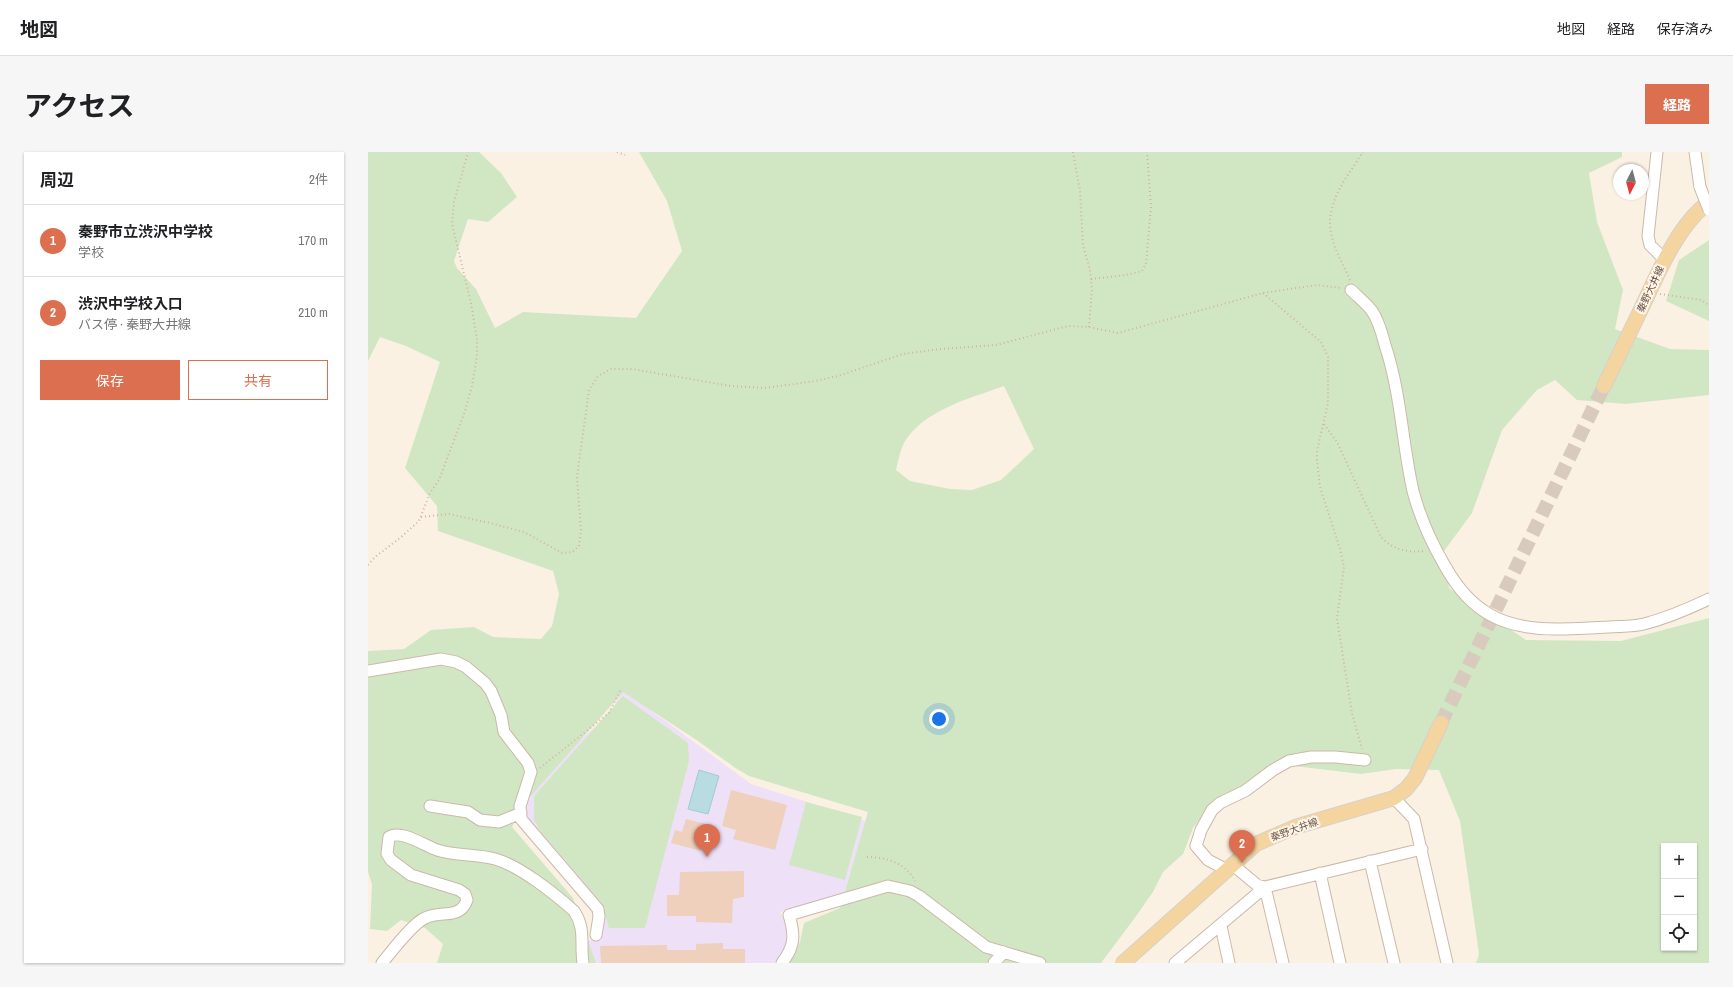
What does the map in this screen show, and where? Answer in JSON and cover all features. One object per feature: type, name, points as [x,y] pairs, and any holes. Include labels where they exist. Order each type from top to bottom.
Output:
[{"type":"main road","name":"秦野大井線","points":[[1604,386],[1664,259],[1688,222],[1702,207],[1709,202]]},
{"type":"main road","name":"秦野大井線","points":[[1123,963],[1256,844],[1295,827],[1394,798],[1406,789],[1415,778],[1441,723]]},
{"type":"street","points":[[1657,152],[1648,236],[1650,245],[1664,259]]},
{"type":"street","points":[[1695,152],[1700,187],[1709,210]]},
{"type":"street","points":[[1351,290],[1372,311],[1385,344],[1393,371],[1413,490],[1420,515],[1435,549],[1452,579],[1467,598],[1496,618],[1512,625],[1546,629],[1643,624],[1670,616],[1709,599]]},
{"type":"street","points":[[368,671],[441,660],[456,662],[466,667],[491,691],[501,715],[504,732],[528,763],[531,772],[520,806],[521,819],[598,909],[601,935],[582,934]]},
{"type":"street","points":[[1365,760],[1324,757],[1311,758],[1289,762],[1273,770],[1245,791],[1220,803],[1207,818],[1196,846],[1208,860],[1230,868],[1257,885],[1266,887],[1422,849]]},
{"type":"street","points":[[1394,798],[1414,819],[1447,963]]},
{"type":"street","points":[[430,806],[468,812],[480,820],[499,822],[521,813]]},
{"type":"street","points":[[382,963],[424,918],[435,914],[459,911],[465,907],[468,900],[465,894],[459,890],[411,875],[391,860],[387,854],[387,846],[389,837],[393,834],[400,835],[438,851],[495,859],[510,865],[574,911],[579,919],[582,934],[583,963]]},
{"type":"street","points":[[1370,861],[1394,963]]},
{"type":"street","points":[[1320,874],[1340,963]]},
{"type":"street","points":[[782,963],[789,954],[792,942],[793,931],[789,915],[888,886],[900,888],[916,894],[986,947],[1040,963]]},
{"type":"street","points":[[1175,963],[1266,887]]},
{"type":"street","points":[[1266,887],[1283,963]]},
{"type":"street","points":[[1221,926],[1229,963]]},
{"type":"street","points":[[994,963],[1004,952]]},
{"type":"path","points":[[368,565],[375,557],[415,526],[421,517],[430,494],[440,480],[465,411],[472,386],[477,356],[477,340],[471,304],[452,224],[454,202],[468,152]]},
{"type":"path","points":[[616,152],[625,155]]},
{"type":"path","points":[[1073,152],[1080,191],[1083,245],[1092,290],[1090,328]]},
{"type":"path","points":[[1091,280],[1126,276],[1142,271],[1146,264],[1151,206],[1147,152]]},
{"type":"path","points":[[421,517],[450,514],[490,523],[524,532],[562,553],[572,552],[579,546],[581,531],[577,477],[589,390],[598,376],[612,369],[632,369],[732,386],[765,388],[815,381],[838,376],[903,354],[940,349],[996,345],[1068,326],[1118,333],[1263,293],[1317,285],[1351,290],[1350,280],[1331,236],[1330,213],[1345,180],[1364,152]]},
{"type":"path","points":[[1649,292],[1702,300],[1709,305]]},
{"type":"path","points":[[1263,293],[1315,336],[1326,349],[1328,357],[1328,403],[1317,451],[1318,473],[1323,497],[1340,549],[1344,567],[1337,619],[1352,713],[1365,760]]},
{"type":"path","points":[[1324,424],[1337,442],[1378,530],[1388,545],[1396,549],[1410,551],[1435,549]]},
{"type":"path","points":[[531,772],[545,766],[609,713],[621,689]]},
{"type":"path","points":[[867,857],[889,860],[904,868],[912,876],[917,886],[916,894]]},
{"type":"shaded area","points":[[622,689],[751,784],[866,821],[844,893],[780,912],[790,931],[786,950],[774,963],[587,963],[585,945],[589,940],[599,940],[602,914],[523,815],[524,802],[547,767],[611,714]]},
{"type":"green space","points":[[368,152],[479,152],[501,173],[517,197],[488,222],[468,219],[454,261],[457,268],[476,289],[495,328],[523,312],[636,318],[682,251],[667,201],[639,152],[1622,152],[1622,157],[1589,173],[1597,222],[1623,290],[1615,329],[1670,349],[1709,350],[1709,395],[1626,404],[1577,400],[1555,380],[1537,390],[1502,430],[1472,513],[1444,551],[1449,588],[1526,640],[1621,641],[1709,618],[1709,963],[1476,963],[1479,954],[1460,821],[1439,770],[1396,769],[1361,774],[1294,766],[1251,782],[1233,792],[1215,799],[1193,828],[1183,854],[1163,872],[1153,892],[1101,963],[790,963],[800,942],[804,923],[840,908],[868,812],[749,776],[623,692],[523,805],[512,827],[573,898],[596,963],[437,963],[443,944],[425,928],[401,920],[387,931],[370,929],[372,884],[368,872],[368,651],[404,649],[431,630],[474,627],[493,637],[541,639],[552,626],[559,594],[553,571],[438,531],[437,506],[405,468],[440,362],[406,346],[380,337],[368,361]],"holes":[[[1004,386],[1034,449],[1001,480],[972,490],[950,489],[910,481],[896,470],[904,443],[912,432],[923,422],[949,407]]]},
{"type":"green space","points":[[1709,240],[1709,321],[1666,301],[1679,260]]},
{"type":"green space","points":[[623,696],[688,743],[689,761],[645,928],[609,928],[602,903],[541,832],[534,820],[534,796]]},
{"type":"green space","points":[[806,802],[862,817],[845,880],[789,865]]},
{"type":"water","points":[[699,770],[719,776],[708,814],[688,809]]},
{"type":"building","points":[[731,790],[787,805],[775,850],[733,839],[736,830],[722,826]]},
{"type":"building","points":[[686,819],[713,826],[710,835],[706,834],[701,851],[671,843],[675,830],[682,832]]},
{"type":"building","points":[[744,871],[744,897],[733,899],[732,923],[696,922],[696,916],[667,916],[667,895],[679,895],[680,872]]},
{"type":"building","points":[[723,943],[723,949],[745,949],[745,963],[601,963],[600,946],[667,945],[667,950],[696,950],[696,944]]},
{"type":"tunnel","points":[[1441,723],[1604,386]]},
{"type":"place","name":"秦野市立渋沢中学校","points":[[707,857]]},
{"type":"place","name":"渋沢中学校入口","points":[[1242,863]]}]
